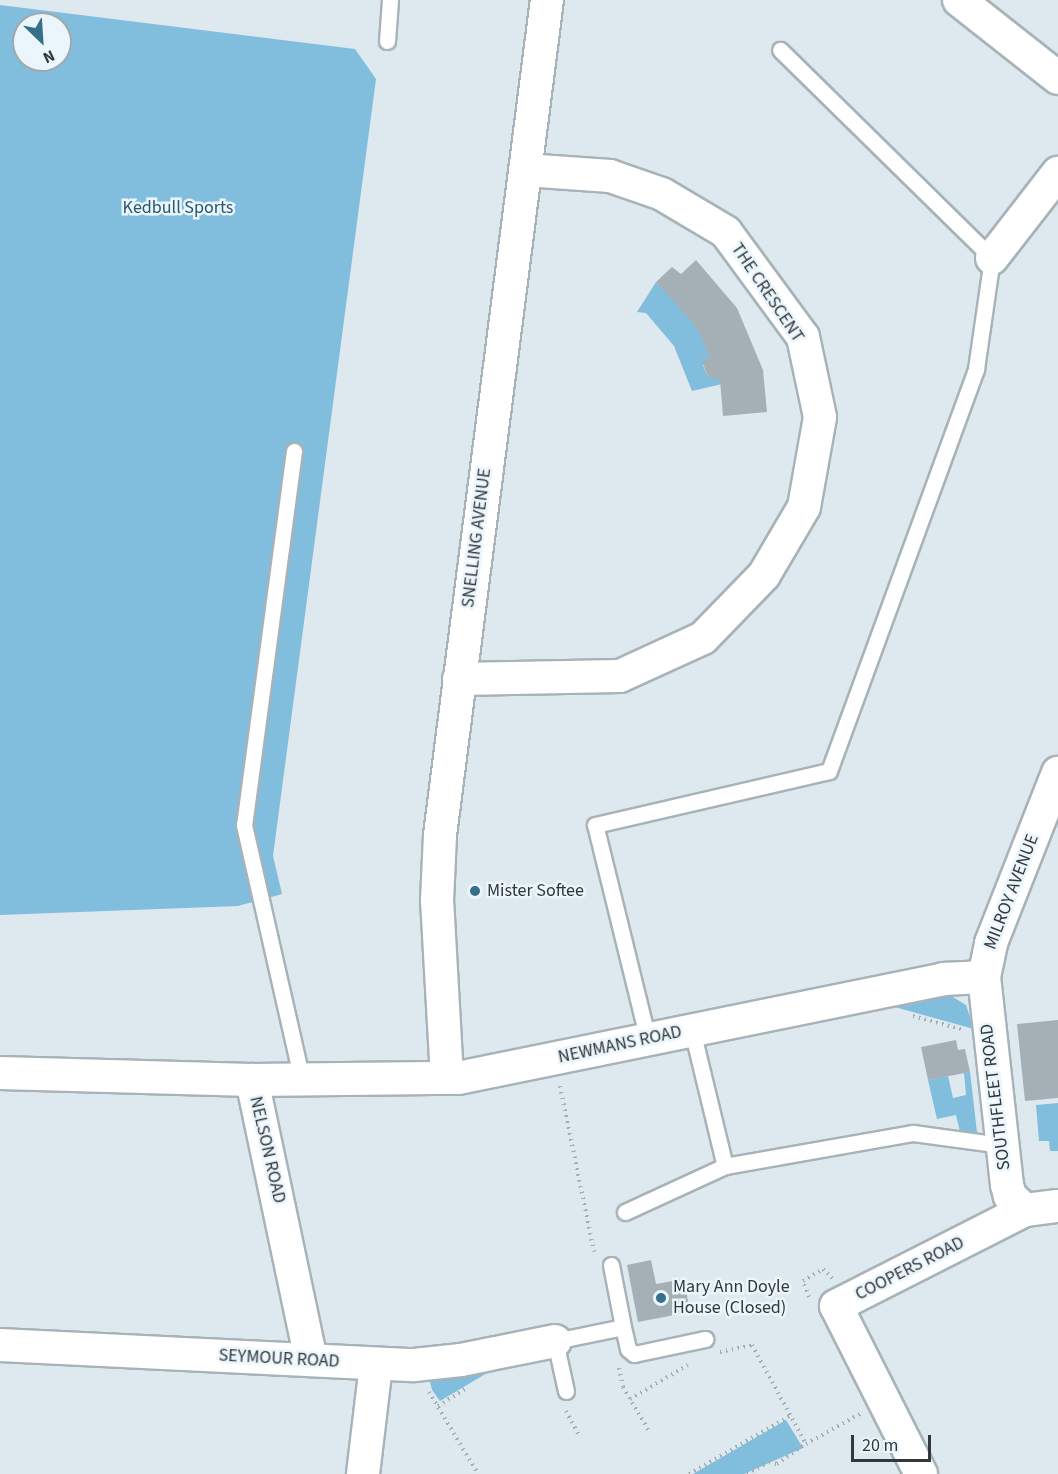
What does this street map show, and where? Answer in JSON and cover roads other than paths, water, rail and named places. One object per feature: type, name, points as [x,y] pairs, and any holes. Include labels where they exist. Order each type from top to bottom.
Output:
[{"type":"street","name":"SNELLING AVENUE","points":[[447,1078],[437,880],[459,680],[547,0]]},
{"type":"street","points":[[959,0],[1058,78]]},
{"type":"street","name":"THE CRESCENT","points":[[459,680],[620,675],[703,638],[764,575],[804,507],[819,417],[802,337],[726,232],[662,194],[610,176],[525,170]]},
{"type":"street","points":[[992,258],[1058,173]]},
{"type":"street","name":"MILROY AVENUE","points":[[984,977],[992,943],[1058,773]]},
{"type":"street","name":"NEWMANS ROAD","points":[[252,1080],[447,1078],[648,1040],[943,978],[984,977]]},
{"type":"street","name":"SOUTHFLEET ROAD","points":[[984,977],[1009,1193],[1025,1210]]},
{"type":"street","name":"NELSON ROAD","points":[[0,1073],[252,1080],[311,1360]]},
{"type":"street","name":"COOPERS ROAD","points":[[921,1474],[836,1306],[1025,1210],[1058,1206]]},
{"type":"street","name":"SEYMOUR ROAD","points":[[0,1345],[376,1365],[443,1363],[555,1341]]},
{"type":"street","points":[[363,1474],[376,1365]]},
{"type":"lane","points":[[387,41],[390,0]]},
{"type":"lane","points":[[648,1040],[595,825],[829,771],[976,369],[992,258],[780,50]]},
{"type":"lane","points":[[294,451],[244,825],[302,1081]]},
{"type":"lane","points":[[692,1030],[724,1166]]},
{"type":"lane","points":[[625,1212],[724,1166],[913,1133],[1002,1145]]},
{"type":"lane","points":[[603,1264],[632,1354],[705,1339]]},
{"type":"lane","points":[[563,1397],[555,1341],[623,1327]]},
{"type":"place","name":"Mister Softee","points":[[475,891]]},
{"type":"place","name":"Mary Ann Doyle House (Closed)","points":[[661,1298]]},
{"type":"park label","name":"Kedbull Sports","points":[[178,208]]}]
